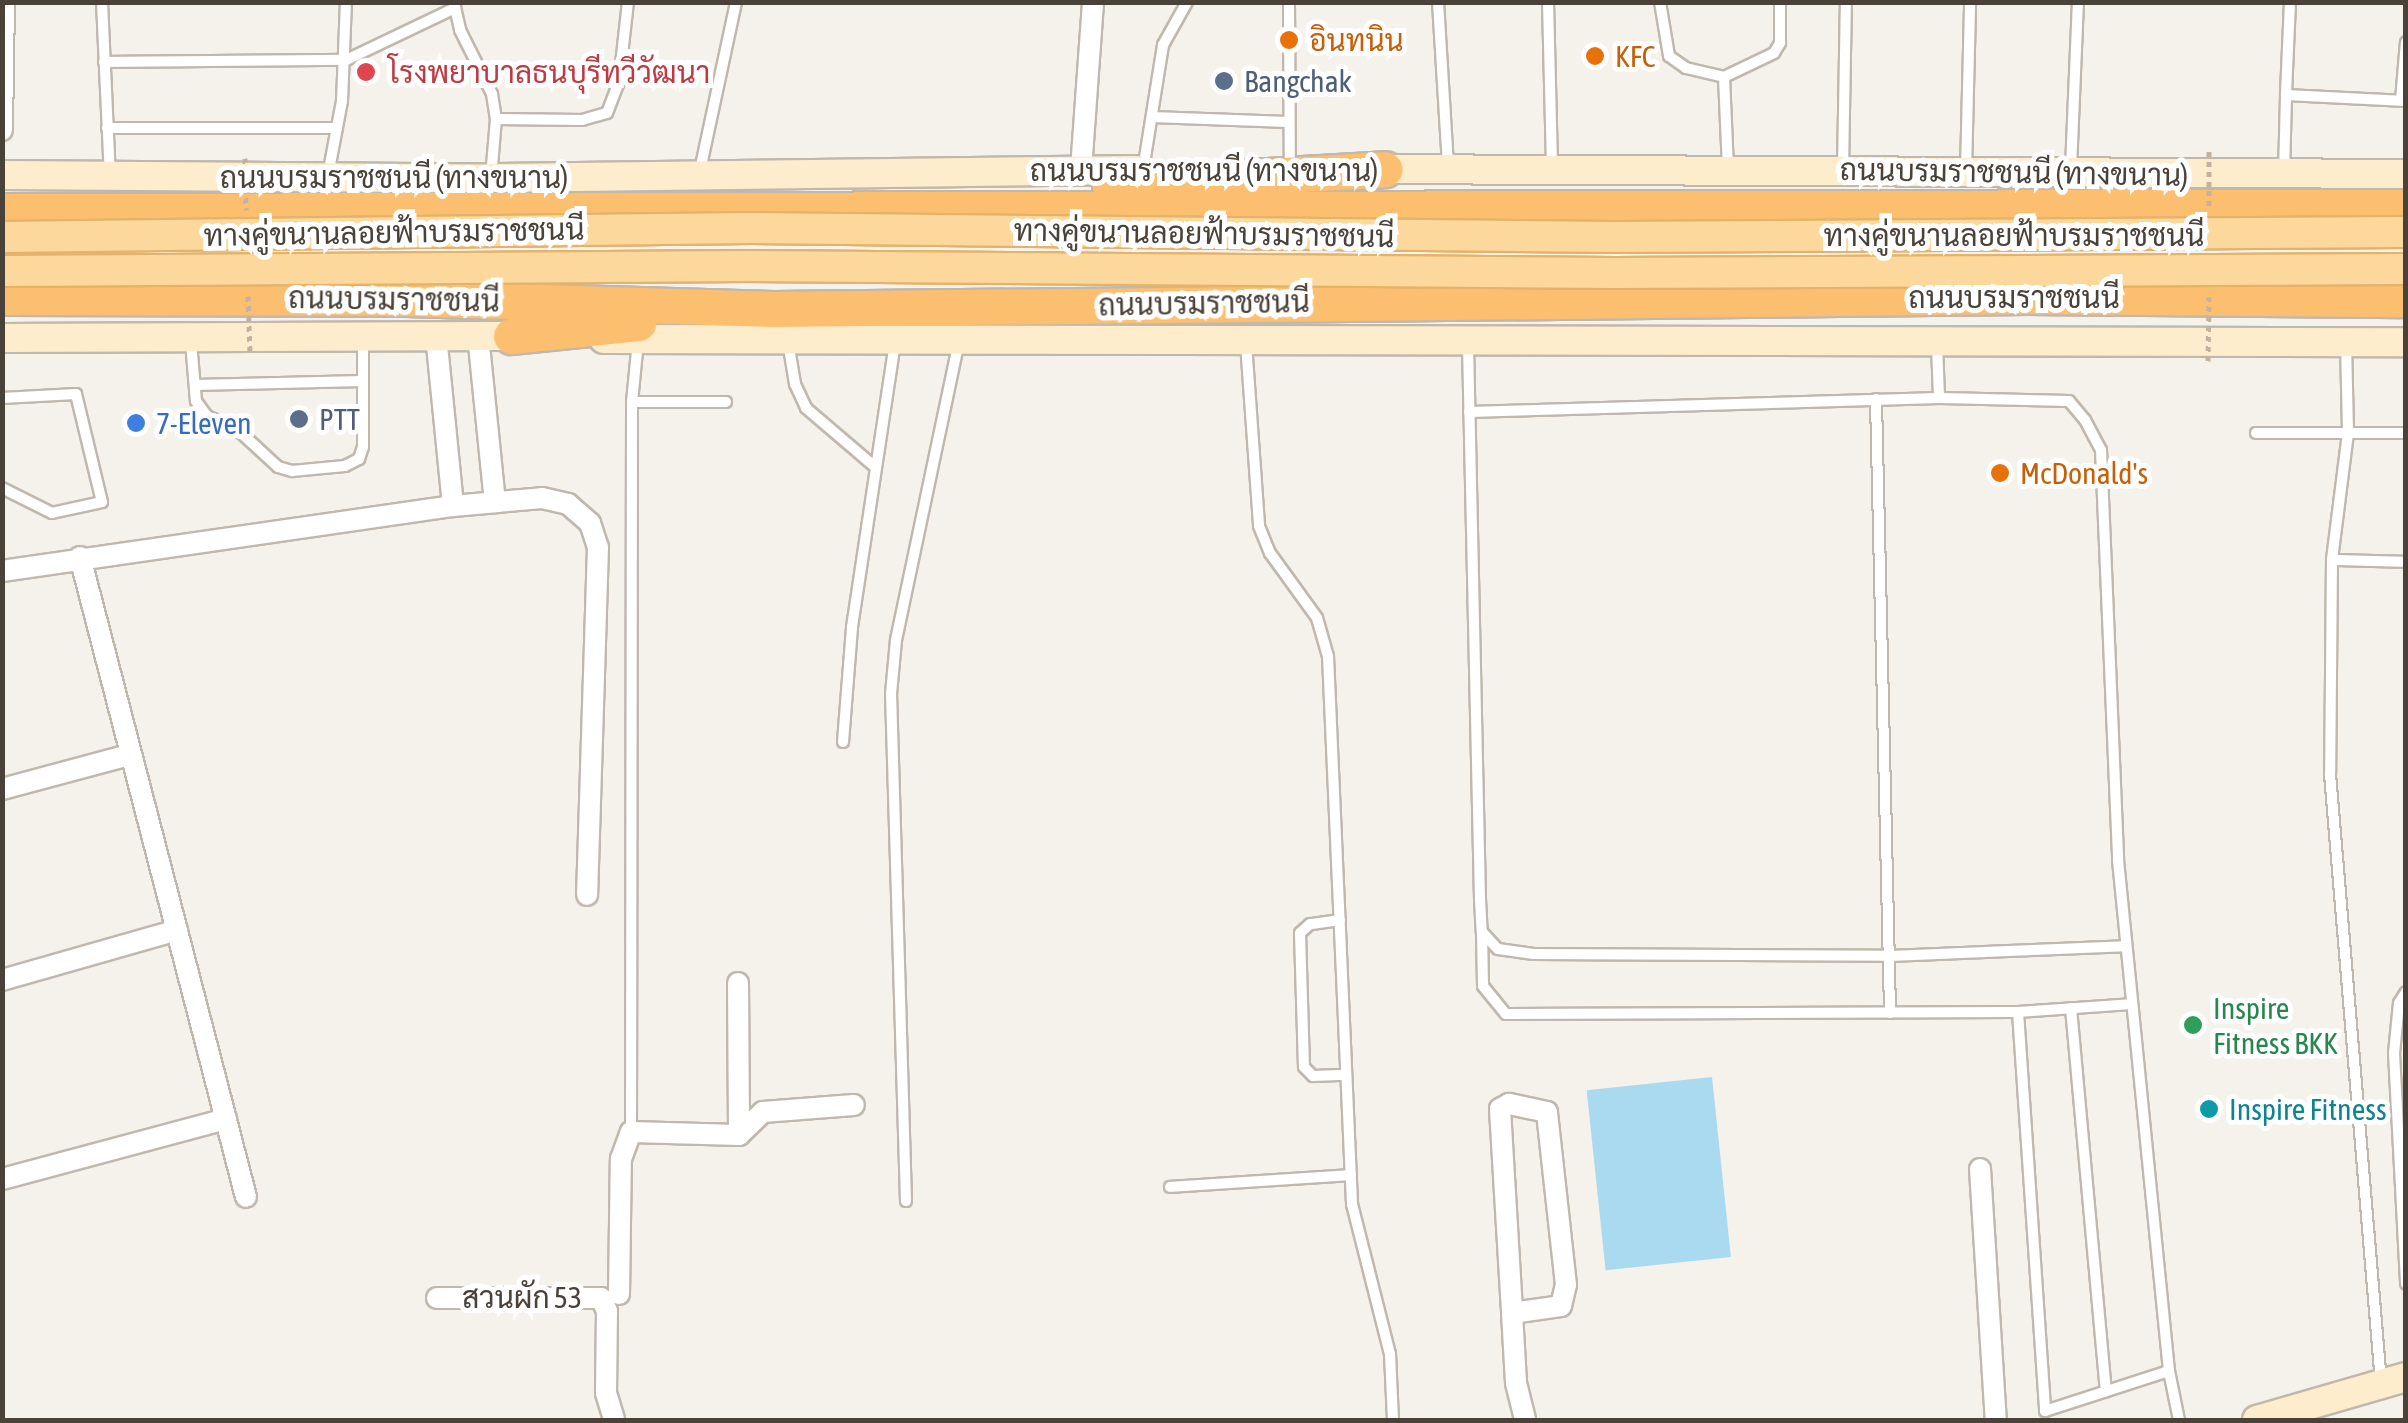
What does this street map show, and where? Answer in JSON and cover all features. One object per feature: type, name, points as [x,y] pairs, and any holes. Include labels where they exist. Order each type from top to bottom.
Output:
[{"type":"highway","points":[[750,207],[1386,169]]},
{"type":"highway","points":[[2,211],[2406,206]]},
{"type":"highway","name":"ถนนบรมราชชนนี","points":[[2,297],[406,298],[780,324],[1809,297],[2406,299]]},
{"type":"highway","points":[[494,335],[780,324]]},
{"type":"main road","name":"ถนนบรมราชชนนี (ทางขนาน)","points":[[2,175],[491,178],[1552,167],[2406,174]]},
{"type":"main road","name":"ทางคู่ขนานลอยฟ้าบรมราชชนนี","points":[[2,237],[750,228],[1615,237],[2406,232]]},
{"type":"main road","name":"ทางคู่ขนานลอยฟ้าบรมราชชนนี","points":[[2,272],[748,266],[1594,272],[2406,269]]},
{"type":"main road","points":[[2,338],[494,335],[638,340],[780,324],[895,340],[1468,344],[2406,342]]},
{"type":"main road","points":[[2257,1420],[2393,1381]]},
{"type":"street","points":[[2,130],[4,2]]},
{"type":"street","points":[[1081,170],[1092,2]]},
{"type":"street","points":[[436,335],[453,506]]},
{"type":"street","points":[[494,335],[495,502]]},
{"type":"street","points":[[2,571],[453,506],[542,498],[568,504],[590,523],[598,547],[587,895]]},
{"type":"street","points":[[80,557],[246,1197]]},
{"type":"street","points":[[2,789],[129,755]]},
{"type":"street","points":[[2,980],[177,930]]},
{"type":"street","points":[[738,983],[739,1135]]},
{"type":"street","points":[[1512,1313],[1561,1306],[1566,1285],[1547,1112],[1509,1104],[1500,1110],[1516,1383],[1524,1420]]},
{"type":"street","points":[[619,1294],[621,1159],[631,1132],[739,1135],[763,1112],[854,1106]]},
{"type":"street","points":[[2,1178],[226,1119]]},
{"type":"street","points":[[1980,1169],[1996,1420]]},
{"type":"street","name":"สวนผัก 53","points":[[438,1298],[601,1298],[607,1307],[606,1392],[614,1420]]},
{"type":"lane","points":[[102,2],[110,176]]},
{"type":"lane","points":[[328,178],[346,60],[346,2]]},
{"type":"lane","points":[[496,119],[582,120],[608,113],[619,82],[628,2]]},
{"type":"lane","points":[[699,176],[736,2]]},
{"type":"lane","points":[[1143,170],[1162,45],[1187,2]]},
{"type":"lane","points":[[1289,2],[1290,169]]},
{"type":"lane","points":[[1438,2],[1448,168]]},
{"type":"lane","points":[[1548,2],[1552,167]]},
{"type":"lane","points":[[1660,2],[1669,56],[1686,68],[1724,77],[1774,52],[1780,42],[1780,2]]},
{"type":"lane","points":[[1843,170],[1846,2]]},
{"type":"lane","points":[[1966,172],[1970,2]]},
{"type":"lane","points":[[2071,174],[2078,2]]},
{"type":"lane","points":[[2284,174],[2290,2]]},
{"type":"lane","points":[[104,62],[346,60],[454,6],[460,30],[486,75],[496,119],[491,178]]},
{"type":"lane","points":[[2286,95],[2403,100],[2406,42]]},
{"type":"lane","points":[[1724,77],[1728,169]]},
{"type":"lane","points":[[1152,117],[1288,122]]},
{"type":"lane","points":[[107,128],[337,128]]},
{"type":"lane","points":[[780,324],[795,384],[806,408],[874,466]]},
{"type":"lane","points":[[191,337],[196,401],[207,416],[239,431],[278,466],[292,472],[345,466],[359,458],[363,447],[362,335]]},
{"type":"lane","points":[[631,1132],[632,402],[638,340]]},
{"type":"lane","points":[[843,742],[852,627],[895,340]]},
{"type":"lane","points":[[906,1201],[891,694],[896,640],[959,340]]},
{"type":"lane","points":[[1246,342],[1259,526],[1270,553],[1317,618],[1328,656],[1352,1204],[1390,1354],[1393,1420]]},
{"type":"lane","points":[[2346,342],[2348,433],[2332,560],[2330,774],[2393,1381]]},
{"type":"lane","points":[[1468,344],[1482,986],[1506,1014],[2018,1012],[2131,1004]]},
{"type":"lane","points":[[1938,344],[1940,398]]},
{"type":"lane","points":[[195,385],[364,381]]},
{"type":"lane","points":[[2,398],[76,394],[102,502],[52,513],[2,488]]},
{"type":"lane","points":[[1469,412],[1940,398],[2069,401],[2101,450],[2126,946],[2169,1371],[2180,1420]]},
{"type":"lane","points":[[1876,400],[1890,1013]]},
{"type":"lane","points":[[632,402],[726,402]]},
{"type":"lane","points":[[2256,434],[2406,433]]},
{"type":"lane","points":[[2332,560],[2406,562]]},
{"type":"lane","points":[[1340,920],[1310,924],[1300,933],[1304,1067],[1312,1076],[1346,1075]]},
{"type":"lane","points":[[1482,932],[1498,949],[1534,954],[1890,956],[2126,946]]},
{"type":"lane","points":[[2406,992],[2399,1002],[2394,1053],[2406,1284]]},
{"type":"lane","points":[[2071,1008],[2106,1391]]},
{"type":"lane","points":[[2018,1012],[2046,1416],[2169,1371]]},
{"type":"lane","points":[[1170,1188],[1351,1175]]},
{"type":"water","points":[[1712,1077],[1731,1257],[1606,1270],[1587,1090]]},
{"type":"place","name":"อินทนิน","points":[[1289,40]]},
{"type":"place","name":"KFC","points":[[1595,56]]},
{"type":"place","name":"โรงพยาบาลธนบุรีทวีวัฒนา","points":[[366,72]]},
{"type":"place","name":"Bangchak","points":[[1224,81]]},
{"type":"place","name":"PTT","points":[[299,419]]},
{"type":"place","name":"7-Eleven","points":[[136,423]]},
{"type":"place","name":"McDonald's","points":[[2000,473]]},
{"type":"place","name":"Inspire Fitness BKK","points":[[2193,1025]]},
{"type":"place","name":"Inspire Fitness","points":[[2209,1109]]}]
